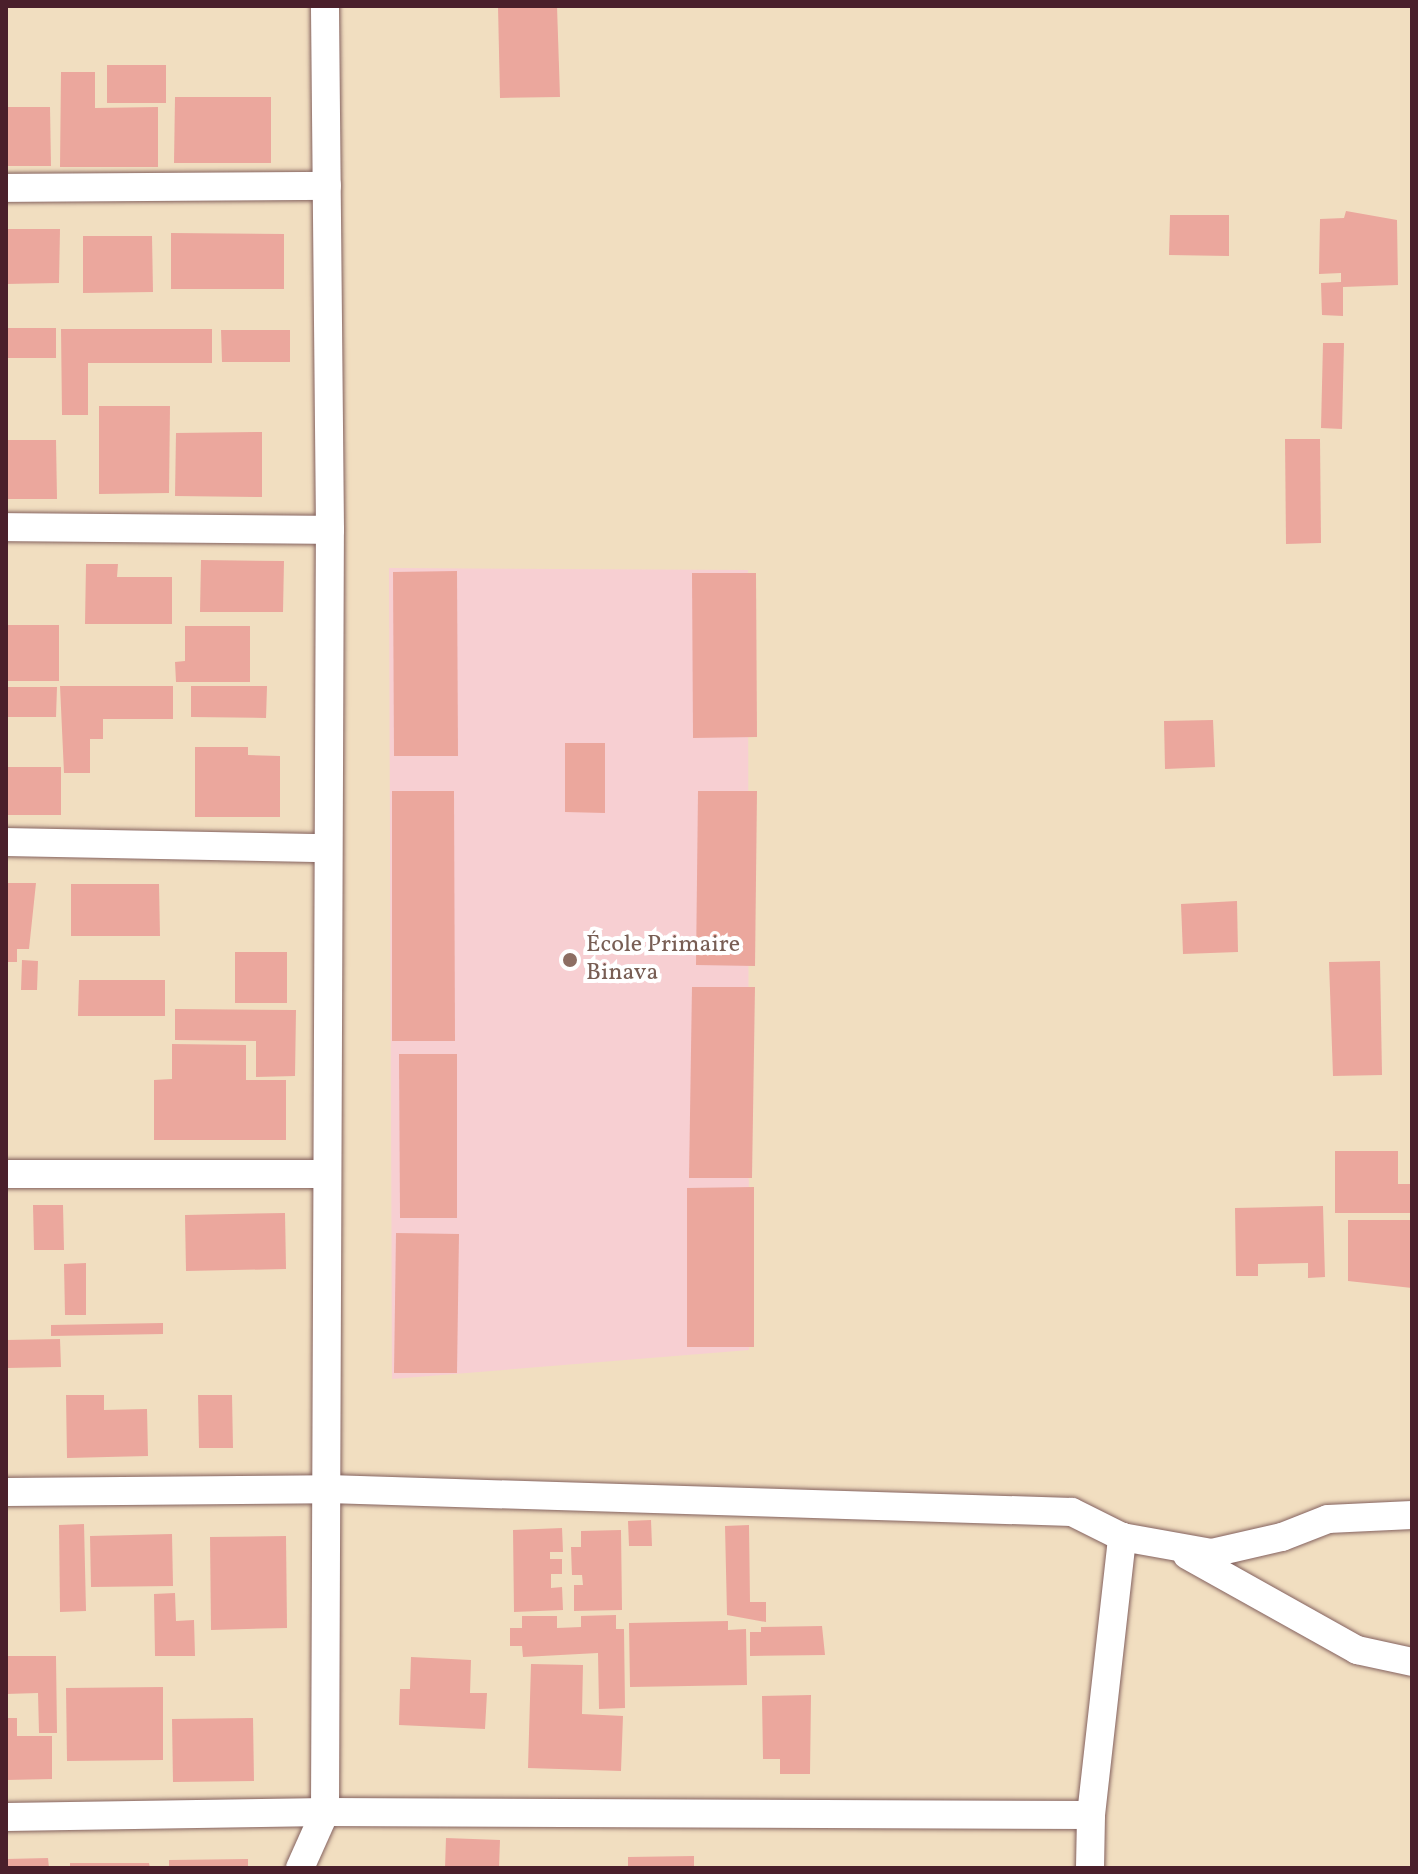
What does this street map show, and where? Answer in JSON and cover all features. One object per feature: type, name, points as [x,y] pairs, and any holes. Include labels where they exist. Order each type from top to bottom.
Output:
[{"type":"street","points":[[300,1868],[325,1812],[328,1489],[326,848],[330,530],[325,6]]},
{"type":"street","points":[[6,188],[327,186]]},
{"type":"street","points":[[6,527],[330,530]]},
{"type":"street","points":[[6,842],[326,848]]},
{"type":"street","points":[[6,1174],[325,1174]]},
{"type":"street","points":[[6,1492],[328,1489],[1072,1512],[1122,1537],[1180,1551],[1357,1650],[1412,1662]]},
{"type":"street","points":[[1180,1551],[1243,1548],[1328,1519],[1412,1515]]},
{"type":"street","points":[[1090,1868],[1091,1815],[1122,1537]]},
{"type":"street","points":[[6,1817],[325,1812],[1091,1815]]},
{"type":"shaded area","name":"École Primaire Binava","points":[[389,568],[748,570],[749,1350],[392,1379]]},
{"type":"building","points":[[498,6],[557,6],[560,97],[500,98]]},
{"type":"building","points":[[107,65],[166,65],[166,103],[107,103]]},
{"type":"building","points":[[61,72],[95,72],[95,108],[158,107],[158,167],[60,167]]},
{"type":"building","points":[[175,97],[271,97],[271,163],[174,163]]},
{"type":"building","points":[[6,107],[50,107],[51,166],[6,166]]},
{"type":"building","points":[[1346,211],[1397,220],[1398,285],[1343,287],[1343,316],[1322,315],[1321,283],[1341,282],[1341,273],[1319,274],[1320,219],[1344,218]]},
{"type":"building","points":[[1170,215],[1229,215],[1229,256],[1169,255]]},
{"type":"building","points":[[6,229],[60,229],[59,283],[6,284]]},
{"type":"building","points":[[171,233],[284,234],[284,289],[171,289]]},
{"type":"building","points":[[83,236],[152,236],[153,292],[83,293]]},
{"type":"building","points":[[6,328],[56,328],[56,358],[6,358]]},
{"type":"building","points":[[61,329],[212,329],[212,363],[88,363],[88,415],[62,415]]},
{"type":"building","points":[[221,330],[290,330],[290,362],[222,362]]},
{"type":"building","points":[[1323,343],[1344,343],[1342,429],[1321,428]]},
{"type":"building","points":[[99,406],[170,406],[169,493],[99,494]]},
{"type":"building","points":[[262,432],[262,497],[175,496],[176,433]]},
{"type":"building","points":[[1285,439],[1320,439],[1321,543],[1286,544]]},
{"type":"building","points":[[6,440],[56,440],[57,499],[6,499]]},
{"type":"building","points":[[201,560],[284,561],[283,612],[200,612]]},
{"type":"building","points":[[86,564],[118,564],[117,577],[172,577],[172,624],[85,624]]},
{"type":"building","points":[[457,571],[458,756],[394,756],[393,572]]},
{"type":"building","points":[[692,573],[756,573],[757,737],[693,738]]},
{"type":"building","points":[[6,625],[59,625],[59,681],[6,681]]},
{"type":"building","points":[[185,626],[250,626],[250,682],[176,682],[175,662],[185,661]]},
{"type":"building","points":[[60,686],[173,686],[173,719],[103,719],[103,739],[90,739],[90,773],[64,773]]},
{"type":"building","points":[[191,686],[267,686],[266,718],[191,717]]},
{"type":"building","points":[[6,687],[57,687],[56,717],[6,717]]},
{"type":"building","points":[[1213,720],[1215,767],[1165,769],[1164,721]]},
{"type":"building","points":[[565,743],[605,743],[605,813],[565,812]]},
{"type":"building","points":[[195,747],[248,747],[248,755],[280,756],[280,817],[195,817]]},
{"type":"building","points":[[6,767],[61,767],[61,815],[6,815]]},
{"type":"building","points":[[392,791],[454,791],[455,1041],[392,1041]]},
{"type":"building","points":[[698,791],[757,791],[755,966],[696,965]]},
{"type":"building","points":[[6,883],[36,883],[29,949],[17,949],[17,962],[6,962]]},
{"type":"building","points":[[71,884],[159,884],[160,936],[71,936]]},
{"type":"building","points":[[1237,901],[1238,952],[1183,954],[1181,904]]},
{"type":"building","points":[[235,952],[287,952],[287,1003],[235,1003]]},
{"type":"building","points":[[22,960],[38,961],[37,990],[21,990]]},
{"type":"building","points":[[1380,961],[1382,1075],[1333,1076],[1329,962]]},
{"type":"building","points":[[79,980],[165,980],[165,1016],[78,1016]]},
{"type":"building","points":[[692,987],[755,987],[752,1178],[689,1178]]},
{"type":"building","points":[[175,1009],[296,1010],[295,1076],[256,1077],[256,1041],[175,1040]]},
{"type":"building","points":[[172,1044],[246,1045],[246,1080],[286,1080],[286,1140],[154,1140],[154,1080],[172,1079]]},
{"type":"building","points":[[399,1054],[457,1054],[457,1218],[400,1218]]},
{"type":"building","points":[[1335,1151],[1398,1151],[1398,1184],[1412,1184],[1412,1213],[1335,1213]]},
{"type":"building","points":[[754,1187],[754,1347],[687,1347],[687,1188]]},
{"type":"building","points":[[33,1205],[63,1205],[64,1250],[34,1250]]},
{"type":"building","points":[[1323,1206],[1325,1277],[1308,1278],[1308,1263],[1258,1264],[1258,1276],[1236,1276],[1235,1208]]},
{"type":"building","points":[[285,1213],[286,1269],[186,1271],[185,1215]]},
{"type":"building","points":[[1348,1220],[1412,1220],[1412,1288],[1348,1281]]},
{"type":"building","points":[[396,1233],[459,1234],[457,1373],[394,1373]]},
{"type":"building","points":[[86,1263],[86,1315],[65,1315],[64,1264]]},
{"type":"building","points":[[163,1323],[163,1334],[51,1336],[51,1325]]},
{"type":"building","points":[[60,1339],[61,1367],[6,1368],[6,1340]]},
{"type":"building","points":[[66,1395],[104,1395],[104,1410],[147,1409],[148,1456],[67,1458]]},
{"type":"building","points":[[198,1395],[232,1395],[233,1448],[199,1448]]},
{"type":"building","points":[[651,1520],[652,1546],[629,1546],[628,1521]]},
{"type":"building","points":[[84,1524],[86,1611],[60,1612],[59,1525]]},
{"type":"building","points":[[749,1525],[750,1602],[766,1602],[766,1622],[727,1615],[725,1526]]},
{"type":"building","points":[[562,1528],[563,1552],[550,1552],[550,1559],[562,1559],[562,1574],[551,1574],[551,1588],[562,1587],[563,1610],[514,1612],[513,1530]]},
{"type":"building","points":[[621,1530],[622,1610],[574,1611],[574,1585],[583,1585],[582,1575],[572,1575],[571,1547],[581,1547],[581,1531]]},
{"type":"building","points":[[172,1534],[173,1586],[91,1587],[90,1536]]},
{"type":"building","points":[[286,1536],[287,1628],[211,1630],[210,1537]]},
{"type":"building","points":[[175,1593],[176,1621],[194,1620],[195,1656],[155,1656],[154,1594]]},
{"type":"building","points":[[616,1615],[616,1629],[624,1629],[625,1708],[599,1709],[598,1653],[523,1657],[522,1646],[510,1646],[510,1628],[522,1628],[522,1616],[557,1616],[557,1628],[581,1627],[581,1616]]},
{"type":"building","points":[[728,1621],[728,1630],[746,1629],[747,1685],[630,1687],[629,1623]]},
{"type":"building","points":[[822,1626],[825,1655],[750,1656],[750,1632],[761,1632],[761,1627]]},
{"type":"building","points":[[6,1656],[56,1656],[57,1733],[39,1733],[38,1693],[6,1694]]},
{"type":"building","points":[[411,1657],[471,1660],[470,1693],[487,1693],[485,1729],[399,1725],[400,1689],[410,1689]]},
{"type":"building","points":[[531,1664],[583,1665],[582,1714],[623,1716],[621,1771],[528,1768]]},
{"type":"building","points":[[163,1687],[163,1760],[67,1761],[66,1688]]},
{"type":"building","points":[[811,1695],[810,1774],[780,1774],[780,1759],[763,1759],[762,1696]]},
{"type":"building","points":[[6,1718],[17,1718],[17,1736],[52,1736],[52,1779],[6,1780]]},
{"type":"building","points":[[253,1718],[254,1781],[173,1782],[172,1719]]},
{"type":"building","points":[[446,1838],[500,1840],[499,1868],[445,1868]]},
{"type":"building","points":[[694,1856],[694,1868],[628,1868],[628,1857]]},
{"type":"building","points":[[48,1858],[49,1868],[6,1868],[6,1859]]},
{"type":"building","points":[[248,1859],[248,1868],[169,1868],[169,1860]]},
{"type":"building","points":[[70,1863],[149,1863],[150,1868],[70,1868]]},
{"type":"place","name":"École Primaire Binava","points":[[570,960]]}]
